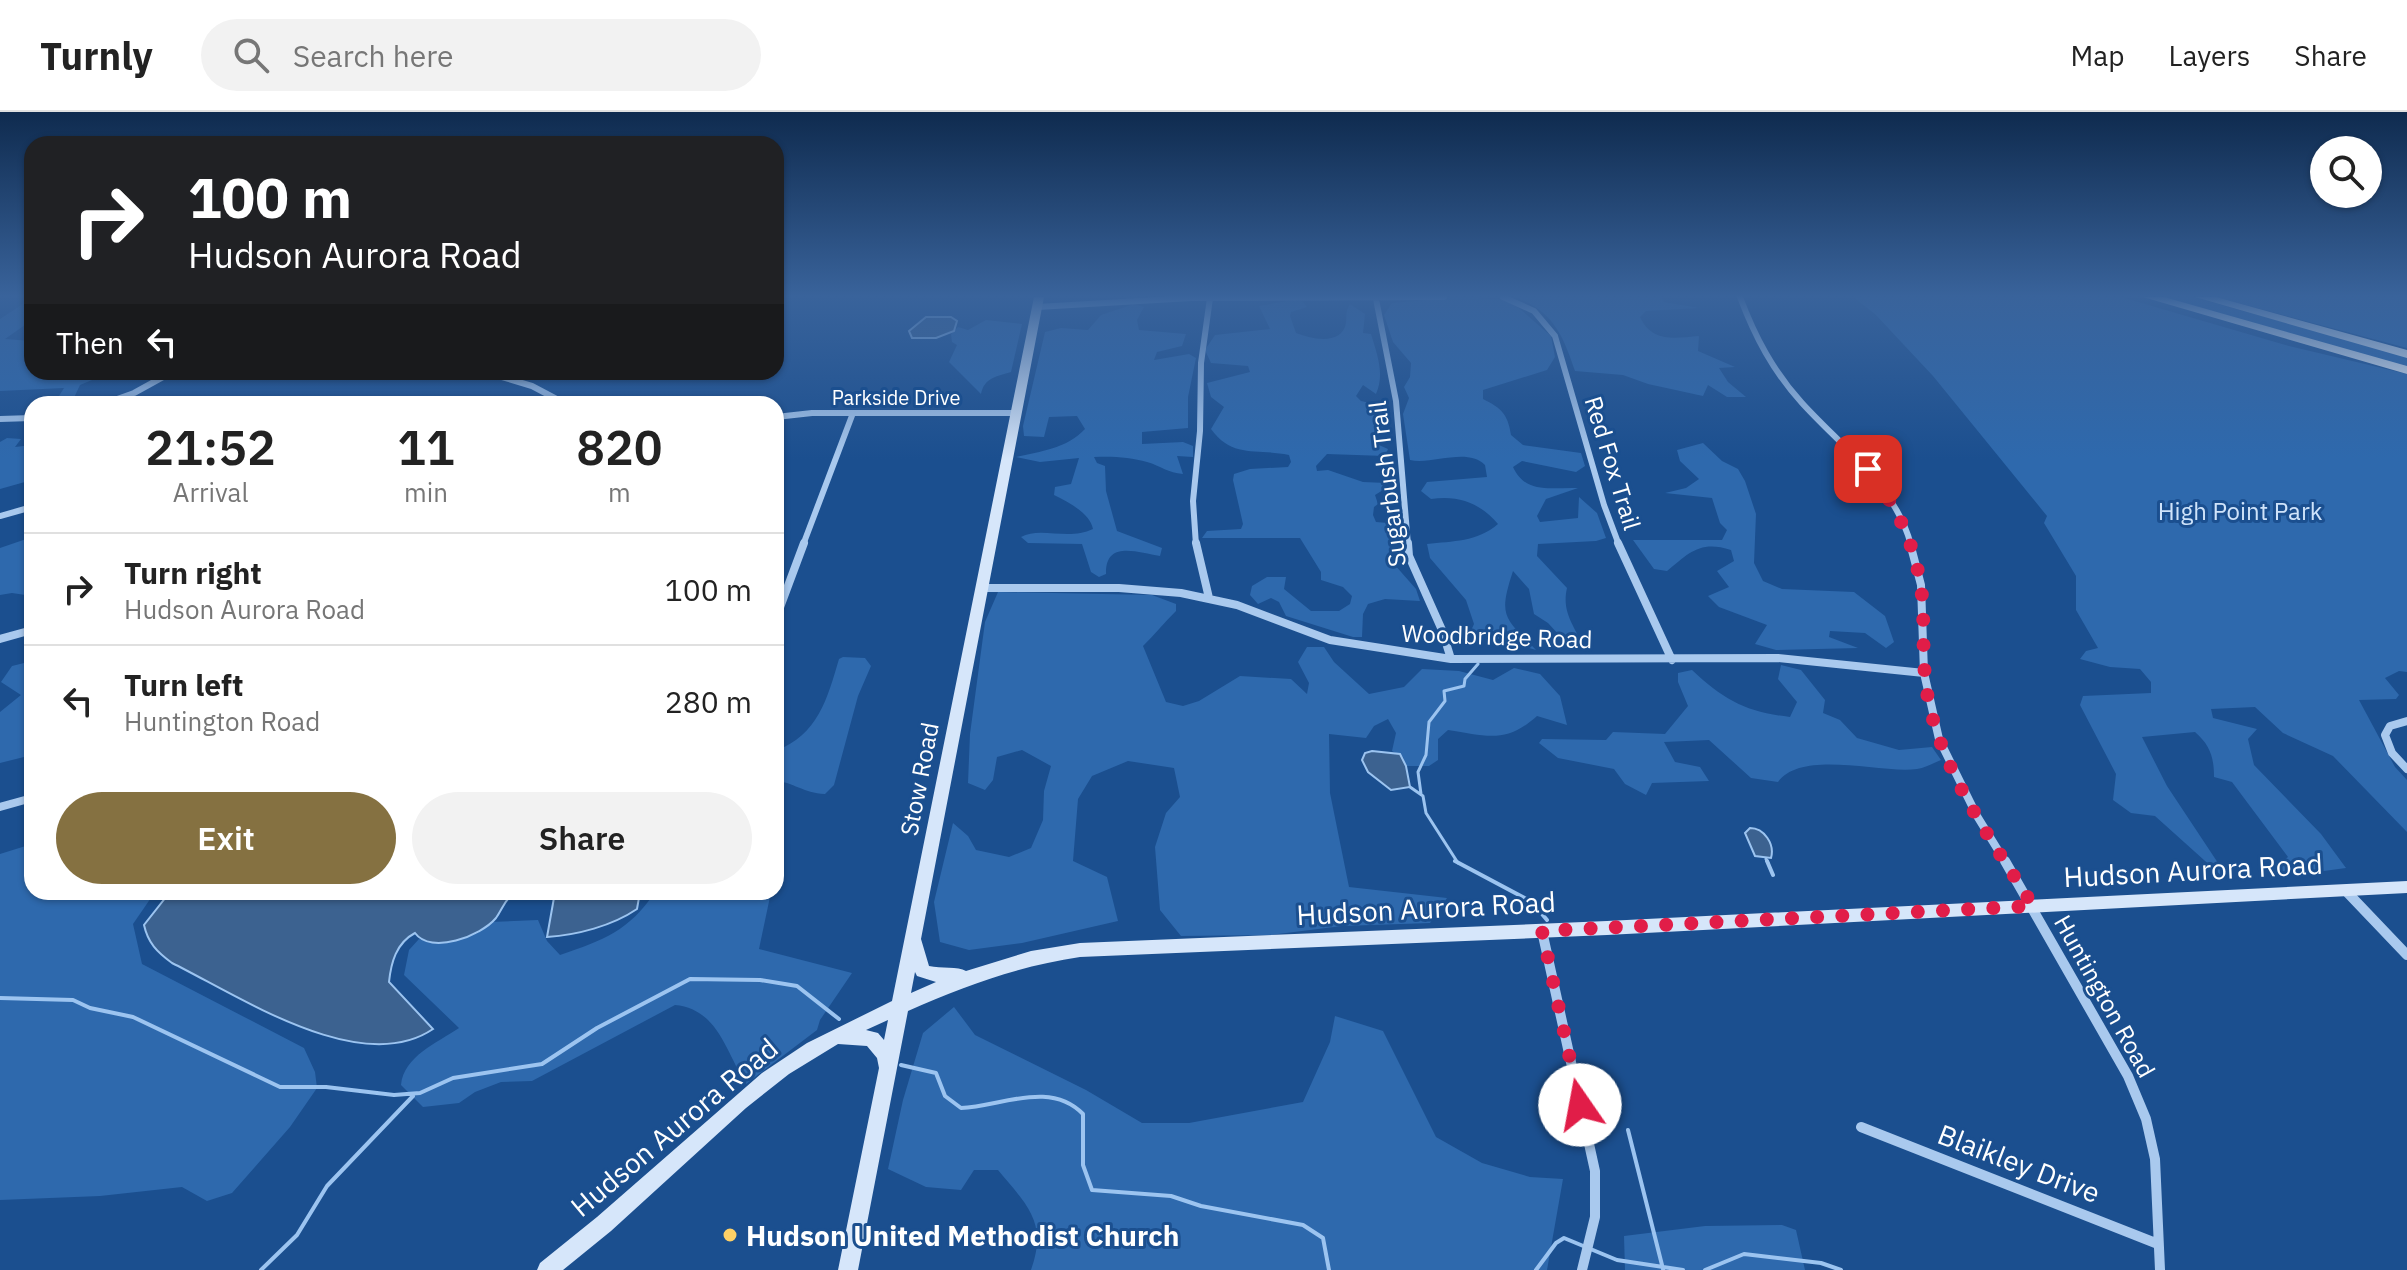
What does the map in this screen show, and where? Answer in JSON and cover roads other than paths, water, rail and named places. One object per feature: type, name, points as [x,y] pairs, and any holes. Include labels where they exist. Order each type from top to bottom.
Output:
[{"type":"highway","points":[[2340,351],[2407,370]]},
{"type":"street","name":"Stow Road","points":[[848,1270],[1028,351]]},
{"type":"street","points":[[1203,351],[1199,447],[1193,501],[1196,544],[1209,598]]},
{"type":"street","name":"Sugarbush Trail","points":[[1386,351],[1396,401],[1409,556],[1442,630],[1451,659]]},
{"type":"street","name":"Red Fox Trail","points":[[1559,351],[1604,505],[1672,660]]},
{"type":"street","name":"Huntington Road","points":[[1763,351],[1783,381],[1868,469],[1899,516],[1912,546],[1921,585],[1924,673],[1932,714],[1948,761],[2128,1076],[2146,1119],[2155,1159],[2160,1270]]},
{"type":"street","points":[[126,396],[158,380]]},
{"type":"street","points":[[512,380],[551,396]]},
{"type":"street","points":[[784,597],[853,413]]},
{"type":"street","name":"Parkside Drive","points":[[784,417],[853,413],[1016,413]]},
{"type":"street","points":[[0,419],[24,418]]},
{"type":"street","points":[[0,516],[24,509]]},
{"type":"street","name":"Woodbridge Road","points":[[982,588],[1128,588],[1209,598],[1249,609],[1330,640],[1451,659],[1778,658],[1924,673]]},
{"type":"street","points":[[0,639],[24,632]]},
{"type":"street","points":[[2407,721],[2390,726],[2385,735],[2392,753],[2407,769]]},
{"type":"street","points":[[0,807],[24,800]]},
{"type":"street","name":"Hudson Aurora Road","points":[[547,1270],[770,1078],[826,1041],[980,971],[1018,959],[1080,950],[1542,931],[2407,887]]},
{"type":"street","points":[[2345,890],[2407,955]]},
{"type":"street","points":[[915,930],[916,956],[923,971],[943,977],[980,971]]},
{"type":"street","points":[[1542,931],[1595,1171],[1595,1217],[1582,1270]]},
{"type":"street","points":[[826,1041],[856,1036],[872,1039],[885,1055],[888,1070]]},
{"type":"street","name":"Blaikley Drive","points":[[1861,1127],[2158,1244]]},
{"type":"waterway","points":[[1421,794],[1418,772],[1426,755],[1429,722],[1445,701],[1444,691],[1464,686],[1465,679],[1478,664]]},
{"type":"waterway","points":[[1410,787],[1423,796],[1426,813],[1458,862]]},
{"type":"waterway","points":[[1767,861],[1773,875]]},
{"type":"waterway","points":[[1458,862],[1532,902],[1547,920]]},
{"type":"waterway","points":[[0,998],[73,1000],[90,1008],[133,1017],[280,1087],[326,1087],[394,1095],[420,1093],[453,1078],[542,1064],[597,1028],[690,979],[760,980],[797,986],[839,1019]]},
{"type":"waterway","points":[[901,1065],[936,1073],[945,1096],[961,1108],[1041,1097],[1056,1098],[1070,1104],[1083,1114],[1083,1165],[1092,1190],[1171,1196],[1201,1206],[1303,1225],[1323,1238],[1329,1270]]},
{"type":"waterway","points":[[261,1270],[297,1235],[327,1186],[413,1096]]},
{"type":"waterway","points":[[1628,1130],[1662,1267]]},
{"type":"waterway","points":[[1536,1270],[1556,1243],[1564,1238],[1617,1260],[1662,1267]]},
{"type":"waterway","points":[[1705,1270],[1744,1254],[1821,1263],[1841,1270]]},
{"type":"waterway","points":[[1662,1267],[1683,1270]]},
{"type":"place","name":"Hudson United Methodist Church","points":[[730,1235]]},
{"type":"park label","name":"High Point Park","points":[[2240,511]]}]
